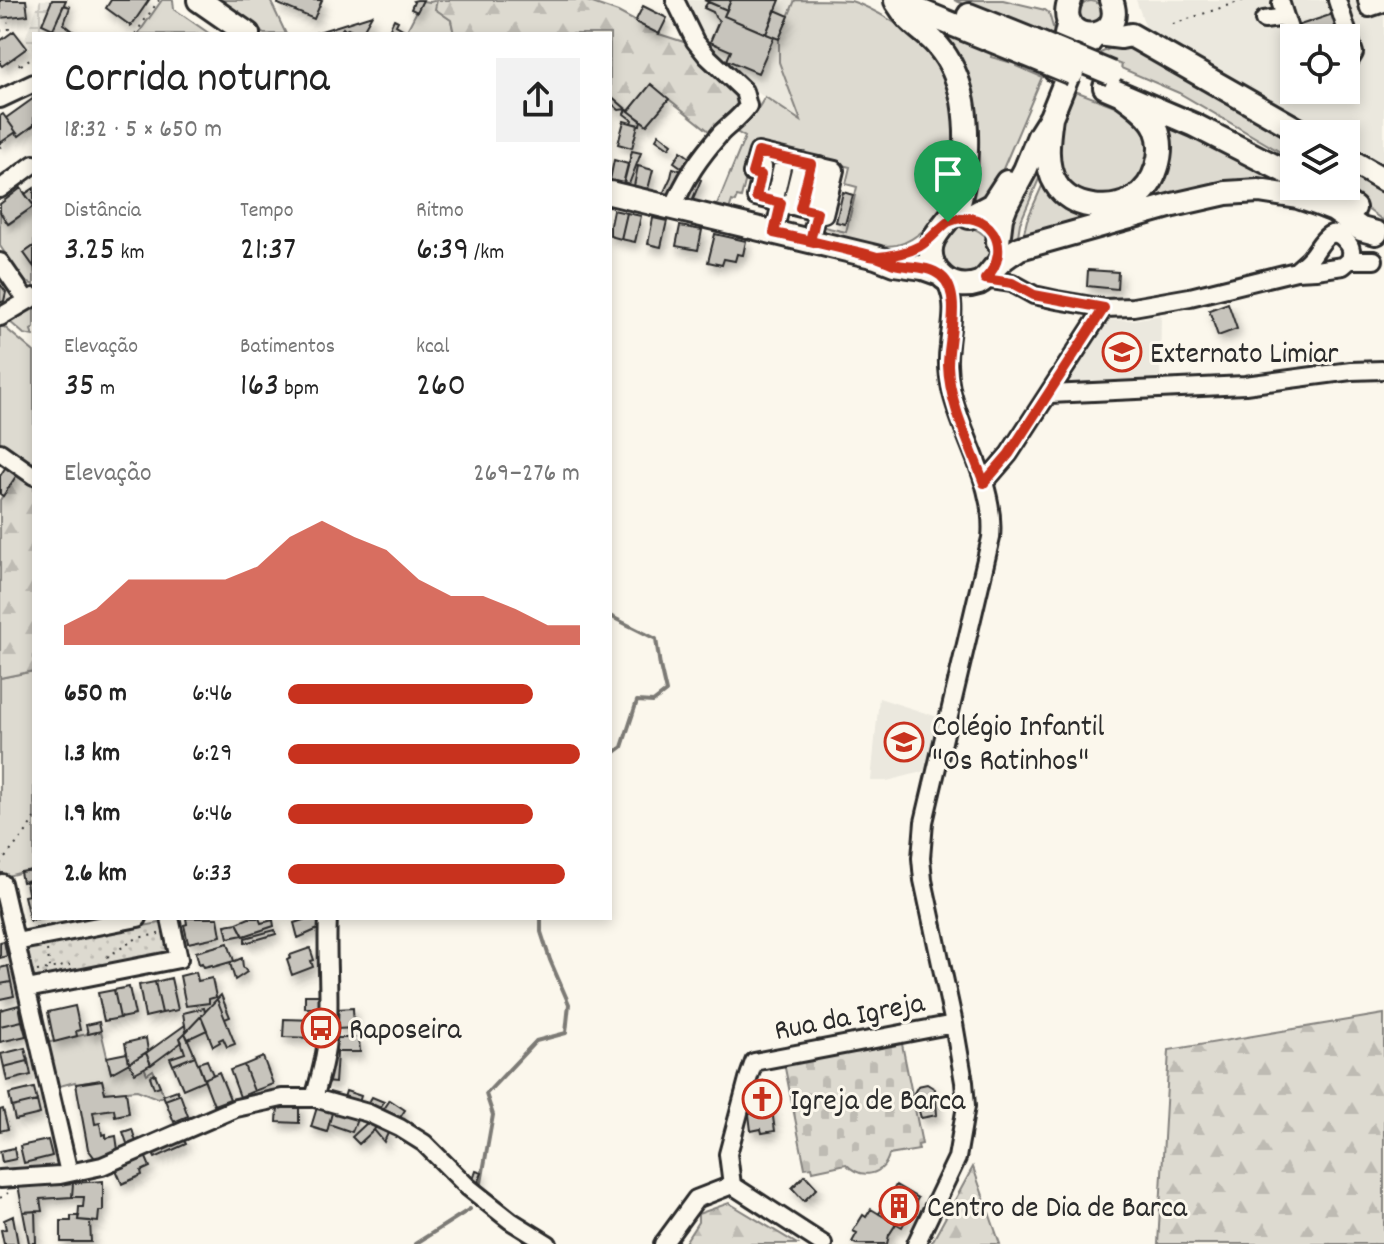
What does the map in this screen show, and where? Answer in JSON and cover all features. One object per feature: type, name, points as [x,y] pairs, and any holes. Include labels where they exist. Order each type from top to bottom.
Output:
[{"type":"main road","points":[[199,0],[245,32]]},
{"type":"main road","points":[[932,0],[1280,169]]},
{"type":"main road","points":[[895,1],[1031,48]]},
{"type":"main road","points":[[895,1],[910,21],[939,46],[951,66],[963,102],[966,139],[960,201],[931,257],[942,276]]},
{"type":"main road","points":[[986,276],[998,258],[1001,218],[1006,205],[1051,117],[1072,65],[1096,35],[1109,27],[1113,18],[1112,3]]},
{"type":"main road","points":[[1112,3],[1128,25],[1131,35]]},
{"type":"main road","points":[[876,257],[907,251],[950,225],[992,205],[1009,178],[1060,59],[1069,11]]},
{"type":"main road","points":[[1069,11],[1080,33],[1131,35],[1280,120]]},
{"type":"main road","points":[[1051,117],[1049,162],[1056,183],[1068,197],[1096,206],[1122,204],[1134,199],[1154,175],[1160,156],[1159,141],[1155,126],[1112,85]]},
{"type":"main road","points":[[1112,85],[1209,121],[1280,160]]},
{"type":"main road","points":[[1360,166],[1384,180]]},
{"type":"main road","points":[[612,194],[876,257],[894,264],[923,268],[954,284],[965,286],[986,276],[1020,248],[1226,193],[1259,191],[1298,197],[1334,210],[1361,229],[1380,231]]},
{"type":"main road","points":[[1331,200],[1380,231]]},
{"type":"main road","points":[[1339,200],[1380,231]]},
{"type":"main road","points":[[950,225],[984,223],[998,242]]},
{"type":"street","points":[[673,209],[700,158],[748,106],[744,91],[695,41],[675,0]]},
{"type":"street","points":[[1337,0],[1345,24]]},
{"type":"street","points":[[1264,20],[1279,18],[1284,12],[1288,24]]},
{"type":"street","points":[[0,99],[32,84]]},
{"type":"street","points":[[758,152],[793,160],[835,170],[824,214],[756,197],[761,175],[752,173],[758,152]]},
{"type":"street","points":[[774,233],[790,206],[793,160]]},
{"type":"street","points":[[793,160],[790,206],[810,241]]},
{"type":"street","points":[[0,189],[32,165]]},
{"type":"street","points":[[953,318],[966,297],[986,276],[1012,283],[1034,295],[1104,308],[1133,307],[1190,297],[1296,271],[1343,266],[1350,260],[1352,252],[1349,244],[1333,234],[1323,239],[1312,257],[1296,271]]},
{"type":"street","points":[[1350,260],[1374,260]]},
{"type":"street","points":[[0,262],[30,299],[0,317]]},
{"type":"street","points":[[916,1244],[957,1158],[966,1106],[954,1024],[923,880],[922,840],[992,524],[984,483],[951,390],[948,347],[953,318],[952,300],[942,276]]},
{"type":"street","points":[[984,483],[1009,454],[1104,308]]},
{"type":"street","points":[[1050,394],[1245,385],[1351,371],[1383,370]]},
{"type":"street","points":[[0,452],[32,475]]},
{"type":"street","points":[[2,883],[69,1173]]},
{"type":"street","points":[[16,942],[128,920]]},
{"type":"street","points":[[314,1098],[329,1027],[328,920]]},
{"type":"street","points":[[27,989],[179,959],[167,926]]},
{"type":"street","name":"Rua da Igreja","points":[[732,1185],[728,1154],[754,1062],[954,1024]]},
{"type":"street","points":[[1,1179],[69,1173],[102,1166],[236,1108],[282,1098],[314,1098],[368,1113],[400,1128],[424,1143],[479,1196],[548,1244]]},
{"type":"street","points":[[663,1244],[696,1199],[732,1185],[823,1244]]},
{"type":"path","points":[[136,32],[159,0]]},
{"type":"path","points":[[1173,24],[1244,0]]},
{"type":"path","points":[[0,31],[9,29],[8,22]]},
{"type":"path","points":[[14,57],[20,65],[32,57]]},
{"type":"path","points":[[15,133],[18,138]]},
{"type":"path","points":[[0,864],[32,822]]},
{"type":"path","points":[[106,958],[137,938],[167,926]]},
{"type":"path","points":[[46,945],[51,968]]},
{"type":"path","points":[[36,971],[67,965]]},
{"type":"shaded area","points":[[40,0],[66,0],[54,29],[59,32],[32,32],[32,48],[25,38]]},
{"type":"shaded area","points":[[682,0],[795,0],[779,39],[779,62],[802,122],[740,81],[704,44]]},
{"type":"shaded area","points":[[1136,0],[1384,0],[1384,166],[1360,153],[1360,120],[1303,120],[1147,31]]},
{"type":"shaded area","name":"Externato Limiar","points":[[1161,315],[1160,387],[1068,389],[1064,382],[1104,321]]},
{"type":"shaded area","name":"Colégio Infantil \"Os Ratinhos\"","points":[[879,698],[938,717],[928,767],[922,772],[887,781],[871,781]]},
{"type":"green space","points":[[162,0],[173,0],[174,9],[207,32],[139,32]]},
{"type":"green space","points":[[215,0],[270,0],[285,32],[261,32]]},
{"type":"green space","points":[[437,0],[436,9],[451,20],[454,32],[406,32],[422,1]]},
{"type":"green space","points":[[437,0],[584,0],[618,12],[659,34],[687,43],[737,94],[739,106],[714,135],[651,85],[629,111],[612,97],[612,32],[454,32],[451,20],[435,9]]},
{"type":"green space","points":[[795,0],[851,1],[870,9],[922,43],[944,76],[952,105],[954,136],[951,193],[935,219],[904,243],[879,245],[819,230],[820,226],[846,232],[857,187],[846,184],[850,167],[755,143],[741,198],[732,201],[731,209],[717,205],[745,137],[733,130],[759,107],[765,97],[801,121],[779,62],[779,39]]},
{"type":"green space","points":[[954,0],[1003,0],[1045,10],[1049,13],[1056,38],[1033,28],[1031,31]]},
{"type":"green space","points":[[1091,1],[1099,4],[1102,12],[1099,20],[1091,23],[1083,20],[1080,12],[1083,4]]},
{"type":"green space","points":[[930,26],[992,52],[991,57],[1016,64],[1042,77],[1000,176],[987,197],[970,206],[971,136]]},
{"type":"green space","points":[[1111,48],[1133,48],[1280,132],[1280,152],[1179,93],[1096,55]]},
{"type":"green space","points":[[1075,91],[1128,111],[1145,128],[1149,135],[1151,161],[1133,191],[1098,200],[1066,184],[1059,162],[1058,142]]},
{"type":"green space","points":[[1172,126],[1280,176],[1280,190],[1023,237],[1045,179],[1052,189],[1131,207]]},
{"type":"green space","points":[[1038,157],[1042,172],[1020,223],[1017,242],[1007,247],[1006,233]]},
{"type":"green space","points":[[1360,178],[1384,191],[1384,221],[1355,200],[1360,200]]},
{"type":"green space","points":[[32,207],[32,247],[24,253],[32,264],[32,284],[22,278],[0,246],[0,212],[9,224]]},
{"type":"green space","points":[[963,226],[984,235],[991,251],[979,273],[959,277],[942,261],[940,252],[950,230]]},
{"type":"green space","points":[[32,309],[32,336],[24,334],[10,322]]},
{"type":"green space","points":[[0,325],[32,350],[32,468],[0,445]]},
{"type":"green space","points":[[18,473],[32,484],[32,671],[0,678],[0,500]]},
{"type":"green space","points":[[32,671],[32,870],[0,878],[0,678]]},
{"type":"green space","points":[[162,924],[168,949],[166,953],[36,978],[33,975],[27,952],[29,948]]},
{"type":"green space","points":[[1384,1014],[1384,1244],[1158,1244],[1169,1050]]},
{"type":"green space","points":[[101,1031],[111,1073],[129,1063],[135,1072],[144,1067],[147,1074],[153,1070],[155,1074],[150,1077],[154,1087],[160,1086],[164,1096],[157,1098],[137,1090],[105,1093],[102,1080],[56,1087],[46,1043]]},
{"type":"green space","points":[[901,1039],[922,1144],[918,1145],[919,1150],[889,1155],[882,1168],[865,1174],[846,1164],[813,1171],[812,1167],[805,1168],[784,1063]]},
{"type":"green space","points":[[973,1167],[1000,1244],[931,1244]]},
{"type":"green space","points":[[729,1203],[797,1244],[684,1244],[698,1222],[698,1214]]},
{"type":"building","points":[[0,0],[26,0],[28,15],[0,18]]},
{"type":"building","points":[[52,0],[66,0],[53,29],[42,24]]},
{"type":"building","points":[[111,0],[149,0],[131,26],[106,8]]},
{"type":"building","points":[[279,0],[322,0],[314,19],[278,4]]},
{"type":"building","points":[[423,0],[417,12],[411,9],[413,1]]},
{"type":"building","points":[[704,0],[731,0],[727,10]]},
{"type":"building","points":[[731,0],[780,0],[766,34],[724,16]]},
{"type":"building","points":[[708,2],[727,10],[724,16],[774,37],[758,73],[727,60],[731,51],[710,42],[719,21],[713,12],[704,8]]},
{"type":"building","points":[[64,5],[70,7],[64,24],[73,31],[58,32],[53,29]]},
{"type":"building","points":[[643,6],[667,18],[659,34],[635,22]]},
{"type":"building","points":[[775,10],[789,16],[779,39],[766,34]]},
{"type":"building","points":[[1333,14],[1336,24],[1303,24]]},
{"type":"building","points":[[372,15],[362,32],[343,28],[340,32],[318,32]]},
{"type":"building","points":[[394,19],[398,21],[396,25],[406,31],[406,32],[388,32]]},
{"type":"building","points":[[14,31],[27,48],[2,66],[0,41]]},
{"type":"building","points":[[651,84],[669,99],[647,125],[629,111]]},
{"type":"building","points":[[612,97],[626,109],[619,110],[612,104]]},
{"type":"building","points":[[32,99],[32,126],[19,136],[6,118]]},
{"type":"building","points":[[626,109],[641,120],[640,125],[631,123],[632,120],[624,114]]},
{"type":"building","points":[[3,114],[16,132],[0,143],[0,116]]},
{"type":"building","points":[[624,121],[638,125],[632,148],[618,144]]},
{"type":"building","points":[[659,134],[672,144],[669,148],[656,139]]},
{"type":"building","points":[[632,151],[641,153],[629,184],[624,182]]},
{"type":"building","points":[[681,151],[694,161],[687,171],[674,162]]},
{"type":"building","points":[[614,160],[628,164],[623,184],[612,181]]},
{"type":"building","points":[[638,166],[653,170],[648,189],[634,186]]},
{"type":"building","points":[[673,168],[686,172],[674,199],[662,196]]},
{"type":"building","points":[[692,175],[701,180],[691,203],[679,200]]},
{"type":"building","points":[[21,188],[32,207],[8,224],[0,212],[0,204]]},
{"type":"building","points":[[32,189],[32,203],[25,194]]},
{"type":"building","points":[[843,192],[853,195],[845,224],[836,222]]},
{"type":"building","points":[[613,210],[627,213],[621,239],[612,237]]},
{"type":"building","points":[[627,213],[641,216],[635,242],[621,239]]},
{"type":"building","points":[[653,218],[667,221],[661,247],[648,244]]},
{"type":"building","points":[[680,226],[702,230],[698,250],[676,246]]},
{"type":"building","points":[[715,234],[746,241],[743,255],[737,254],[735,261],[724,259],[722,265],[708,262]]},
{"type":"building","points":[[32,247],[32,264],[24,253]]},
{"type":"building","points":[[1088,270],[1118,272],[1117,289],[1087,286]]},
{"type":"building","points":[[0,284],[6,292],[4,301],[0,303]]},
{"type":"building","points":[[1228,303],[1237,329],[1218,336],[1209,310]]},
{"type":"building","points":[[7,465],[18,473],[3,496],[0,494],[0,476]]},
{"type":"building","points":[[32,870],[32,880],[22,882],[20,872]]},
{"type":"building","points":[[32,880],[32,892],[28,893],[26,882]]},
{"type":"building","points":[[32,894],[34,920],[30,921],[24,896]]},
{"type":"building","points":[[186,920],[218,920],[221,936],[188,943],[184,925]]},
{"type":"building","points":[[273,920],[274,926],[244,936],[237,923]]},
{"type":"building","points":[[318,920],[318,929],[298,938],[294,923]]},
{"type":"building","points":[[237,923],[243,935],[228,938],[225,925]]},
{"type":"building","points":[[275,930],[276,934],[245,943],[245,938]]},
{"type":"building","points":[[4,941],[7,956],[0,958],[0,942]]},
{"type":"building","points":[[228,943],[234,961],[213,967],[199,964],[196,952]]},
{"type":"building","points":[[310,948],[313,967],[292,975],[287,960],[291,958],[290,955]]},
{"type":"building","points":[[242,958],[247,972],[235,980],[230,963]]},
{"type":"building","points":[[8,966],[11,982],[0,984],[0,968]]},
{"type":"building","points":[[196,972],[198,981],[212,978],[216,997],[209,999],[209,1003],[186,1006],[180,976]]},
{"type":"building","points":[[171,978],[178,1010],[162,1013],[155,982]]},
{"type":"building","points":[[11,982],[14,996],[0,999],[0,984]]},
{"type":"building","points":[[155,982],[162,1013],[145,1017],[139,985]]},
{"type":"building","points":[[129,987],[135,1015],[120,1018],[114,990]]},
{"type":"building","points":[[114,990],[120,1018],[104,1021],[98,993]]},
{"type":"building","points":[[221,995],[230,1017],[225,1019],[217,999]]},
{"type":"building","points":[[305,995],[323,995],[323,1014],[317,1014],[317,1008],[305,1008]]},
{"type":"building","points":[[217,999],[235,1044],[227,1047],[223,1038],[213,1046],[201,1016]]},
{"type":"building","points":[[19,1005],[22,1021],[0,1026],[0,1010]]},
{"type":"building","points":[[75,1006],[80,1030],[76,1031],[77,1036],[54,1042],[48,1012]]},
{"type":"building","points":[[204,1008],[205,1012],[186,1032],[183,1013]]},
{"type":"building","points":[[353,1008],[354,1028],[337,1029],[337,1009]]},
{"type":"building","points":[[201,1016],[207,1030],[188,1039],[185,1033]]},
{"type":"building","points":[[284,1019],[316,1020],[315,1038],[283,1037]]},
{"type":"building","points":[[22,1021],[26,1036],[0,1042],[0,1026]]},
{"type":"building","points":[[99,1022],[101,1031],[88,1034],[86,1025]]},
{"type":"building","points":[[185,1025],[186,1032],[180,1038],[182,1042],[151,1065],[146,1053]]},
{"type":"building","points":[[185,1033],[195,1056],[173,1065],[170,1058],[185,1053],[180,1038]]},
{"type":"building","points":[[146,1038],[148,1051],[129,1063],[125,1043]]},
{"type":"building","points":[[336,1038],[359,1038],[360,1052],[336,1052]]},
{"type":"building","points":[[25,1048],[28,1061],[4,1067],[1,1054]]},
{"type":"building","points":[[127,1053],[129,1063],[111,1073],[107,1057]]},
{"type":"building","points":[[146,1053],[151,1064],[135,1073],[129,1063]]},
{"type":"building","points":[[328,1053],[337,1054],[335,1083],[325,1082]]},
{"type":"building","points":[[195,1056],[204,1080],[183,1089],[173,1065]]},
{"type":"building","points":[[263,1057],[273,1084],[254,1091],[244,1065]]},
{"type":"building","points":[[207,1060],[213,1075],[204,1079],[198,1063]]},
{"type":"building","points":[[28,1061],[31,1075],[7,1081],[4,1067]]},
{"type":"building","points":[[244,1065],[254,1091],[240,1097],[230,1070]]},
{"type":"building","points":[[219,1072],[230,1099],[214,1105],[204,1079]]},
{"type":"building","points":[[155,1074],[160,1086],[154,1088],[150,1076]]},
{"type":"building","points":[[102,1080],[105,1093],[126,1091],[129,1113],[115,1116],[114,1109],[93,1112],[95,1124],[100,1123],[102,1135],[106,1134],[106,1138],[116,1136],[118,1150],[97,1161],[88,1149],[76,1084]]},
{"type":"building","name":"Igreja de Barca","points":[[768,1082],[775,1131],[751,1131],[749,1114],[756,1113],[752,1085]]},
{"type":"building","points":[[927,1084],[935,1089],[937,1115],[921,1118],[914,1093],[918,1086]]},
{"type":"building","points":[[34,1088],[37,1101],[12,1107],[9,1094]]},
{"type":"building","points":[[177,1090],[179,1095],[165,1100],[163,1095]]},
{"type":"building","points":[[346,1091],[361,1096],[358,1106],[343,1101]]},
{"type":"building","points":[[180,1094],[188,1116],[174,1122],[165,1100]]},
{"type":"building","points":[[372,1097],[384,1102],[376,1113],[365,1109]]},
{"type":"building","points":[[390,1100],[405,1110],[397,1122],[380,1115]]},
{"type":"building","points":[[37,1101],[40,1114],[15,1120],[12,1107]]},
{"type":"building","points":[[278,1104],[299,1105],[299,1123],[277,1122]]},
{"type":"building","points":[[318,1104],[333,1109],[327,1132],[311,1127]]},
{"type":"building","points":[[3,1109],[8,1129],[0,1131],[0,1110]]},
{"type":"building","points":[[333,1109],[358,1117],[352,1132],[329,1124]]},
{"type":"building","points":[[368,1122],[377,1125],[359,1144],[352,1137]]},
{"type":"building","points":[[377,1125],[389,1131],[384,1142],[374,1130]]},
{"type":"building","points":[[132,1129],[136,1142],[128,1146],[123,1132]]},
{"type":"building","points":[[182,1136],[186,1144],[155,1158],[151,1150]]},
{"type":"building","points":[[48,1140],[52,1156],[24,1163],[20,1146]]},
{"type":"building","points":[[14,1148],[16,1159],[2,1162],[0,1151]]},
{"type":"building","points":[[144,1153],[150,1167],[141,1171],[142,1175],[122,1184],[115,1167]]},
{"type":"building","points":[[476,1171],[482,1173],[477,1185],[473,1180]]},
{"type":"building","points":[[805,1175],[817,1188],[804,1201],[792,1188]]},
{"type":"building","points":[[103,1181],[103,1211],[99,1211],[98,1222],[78,1220],[84,1197],[72,1197],[73,1183]]},
{"type":"building","points":[[73,1183],[72,1197],[40,1199],[42,1211],[23,1212],[18,1185]]},
{"type":"building","name":"Centro de Dia de Barca","points":[[896,1185],[918,1198],[902,1227],[879,1214]]},
{"type":"building","points":[[871,1209],[896,1224],[887,1244],[852,1242],[857,1233],[853,1231]]},
{"type":"building","points":[[35,1211],[36,1243],[29,1243],[23,1212]]},
{"type":"building","points":[[13,1216],[18,1244],[4,1244],[1,1230],[6,1229],[4,1220]]},
{"type":"building","points":[[71,1216],[90,1221],[91,1242],[61,1242],[61,1221],[71,1221]]},
{"type":"waterway","points":[[612,617],[656,639],[666,692],[653,702],[637,701],[622,747],[612,754]]},
{"type":"waterway","points":[[481,1183],[493,1115],[486,1094],[536,1041],[566,1033],[569,1004],[550,960],[541,932],[541,920]]},
{"type":"waterway","points":[[415,1244],[470,1209]]},
{"type":"place","name":"Externato Limiar","points":[[1122,352]]},
{"type":"place","name":"Colégio Infantil \"Os Ratinhos\"","points":[[904,742]]},
{"type":"place","name":"Raposeira","points":[[321,1028]]},
{"type":"place","name":"Igreja de Barca","points":[[762,1099]]},
{"type":"place","name":"Centro de Dia de Barca","points":[[899,1206]]},
{"type":"route","points":[[948,222],[939,228],[934,237],[914,249],[876,257],[774,233],[781,203],[756,197],[761,175],[752,173],[758,152],[811,164],[800,208],[817,212],[810,241],[876,257],[894,264],[923,268],[945,279],[952,300],[953,318],[948,347],[951,390],[984,483],[1009,454],[1104,308],[1034,295],[1012,283],[985,279],[996,266],[998,258],[995,234],[977,219],[958,218],[948,222]]}]
